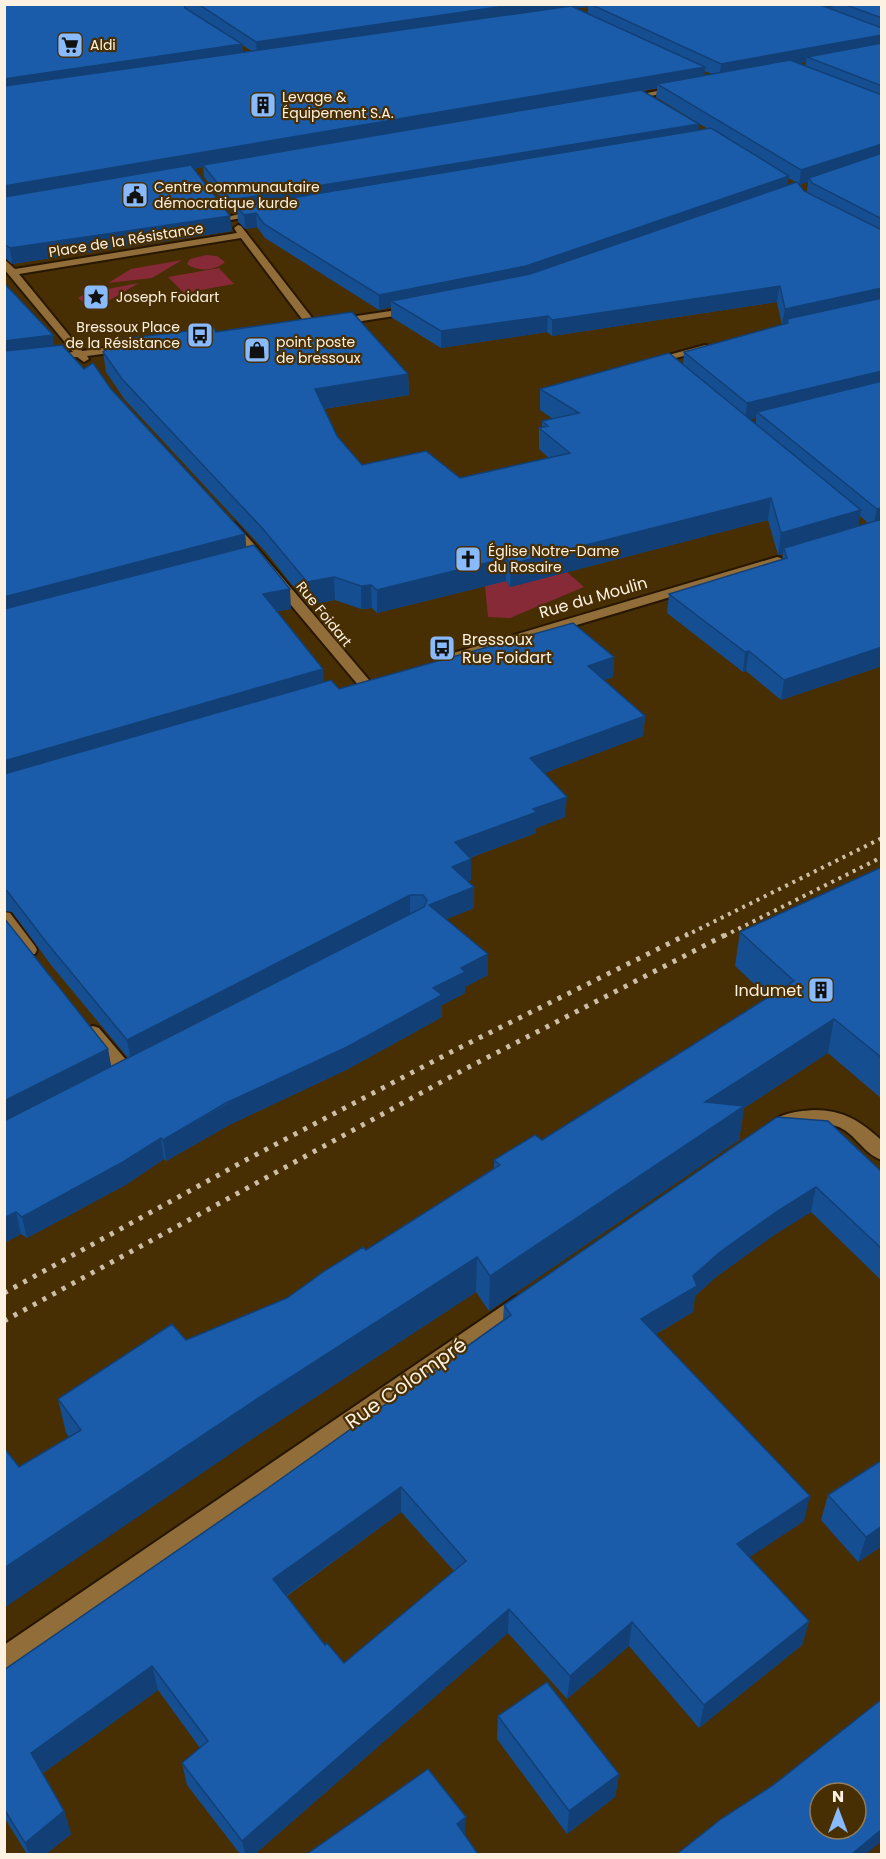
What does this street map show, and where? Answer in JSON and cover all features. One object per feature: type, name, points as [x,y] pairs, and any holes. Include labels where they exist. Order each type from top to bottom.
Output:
[{"type":"street","points":[[619,99],[682,88]]},
{"type":"street","points":[[642,95],[651,100]]},
{"type":"street","points":[[266,212],[228,214],[312,325]]},
{"type":"street","name":"Place de la Résistance","points":[[13,272],[243,235]]},
{"type":"street","points":[[4,262],[78,354],[94,367]]},
{"type":"street","points":[[300,327],[420,309]]},
{"type":"street","points":[[676,372],[659,359],[718,345]]},
{"type":"street","points":[[4,364],[141,346]]},
{"type":"street","name":"Rue Foidart","points":[[220,514],[254,558],[340,658],[370,682],[345,690]]},
{"type":"street","name":"Rue du Moulin","points":[[431,664],[792,557]]},
{"type":"street","points":[[4,916],[37,961]]},
{"type":"street","points":[[85,1021],[132,1070],[106,1084]]},
{"type":"street","points":[[765,1135],[784,1121],[811,1115],[849,1123],[882,1153]]},
{"type":"street","name":"Rue Colompré","points":[[4,1660],[540,1290]]},
{"type":"shaded area","points":[[206,255],[217,256],[225,262],[217,267],[206,269],[191,267],[187,264],[190,259]]},
{"type":"shaded area","points":[[182,260],[152,278],[108,283],[131,269]]},
{"type":"shaded area","points":[[219,268],[234,284],[184,293],[168,277]]},
{"type":"shaded area","points":[[139,283],[93,310],[78,298],[86,293]]},
{"type":"shaded area","points":[[567,572],[584,587],[510,618],[488,617],[485,586],[506,581],[510,587]]},
{"type":"building","points":[[4,4],[184,4],[185,8],[242,44],[4,79]]},
{"type":"building","points":[[198,4],[519,4],[256,42]]},
{"type":"building","points":[[590,4],[818,4],[882,28],[882,35],[721,64]]},
{"type":"building","points":[[843,4],[882,4],[882,18]]},
{"type":"building","points":[[571,6],[705,67],[4,186],[4,86]]},
{"type":"building","points":[[882,43],[882,86],[807,57]]},
{"type":"building","points":[[790,60],[882,95],[882,144],[801,170],[657,84]]},
{"type":"building","points":[[641,90],[699,124],[231,200],[203,165]]},
{"type":"building","points":[[711,128],[789,176],[526,266],[379,295],[264,224],[256,213],[244,215],[237,207]]},
{"type":"building","points":[[882,153],[882,219],[812,183],[809,178]]},
{"type":"building","points":[[191,165],[230,216],[10,248],[4,244],[4,197]]},
{"type":"building","points":[[797,182],[804,191],[882,230],[882,288],[785,309],[780,286],[552,320],[548,316],[441,331],[391,301],[530,274]]},
{"type":"building","points":[[4,283],[53,335],[4,341]]},
{"type":"building","points":[[882,298],[882,371],[747,403],[684,352],[788,323],[787,319]]},
{"type":"building","points":[[352,312],[408,374],[315,389],[337,436],[362,465],[426,451],[460,478],[570,453],[539,428],[548,426],[542,421],[579,413],[540,389],[669,353],[861,510],[781,533],[771,498],[511,564],[506,558],[377,590],[371,585],[361,586],[334,577],[307,582],[263,529],[122,379],[103,352],[121,339],[214,328],[216,332]]},
{"type":"building","points":[[62,345],[84,369],[93,363],[111,389],[245,534],[4,597],[4,351]]},
{"type":"building","points":[[882,381],[882,508],[877,509],[757,412]]},
{"type":"building","points":[[882,519],[882,647],[784,680],[749,651],[745,652],[669,594],[787,558],[784,548]]},
{"type":"building","points":[[254,545],[290,589],[263,594],[323,669],[4,761],[4,609]]},
{"type":"building","points":[[573,623],[614,657],[588,666],[645,716],[530,758],[567,797],[533,809],[537,812],[455,842],[471,859],[452,867],[474,887],[429,905],[488,954],[461,968],[465,972],[433,988],[442,995],[347,1047],[226,1103],[22,1217],[16,1212],[4,1218],[4,1121],[424,907],[427,900],[423,895],[410,895],[127,1040],[4,890],[4,774],[331,680],[339,689]]},
{"type":"building","points":[[882,867],[882,1058],[834,1019],[705,1102],[744,1106],[490,1276],[477,1257],[257,1399],[4,1568],[4,1448],[19,1467],[81,1430],[58,1399],[172,1324],[186,1340],[287,1298],[326,1270],[363,1247],[366,1250],[500,1165],[494,1160],[535,1135],[542,1140],[794,981],[740,932]]},
{"type":"building","points":[[4,918],[108,1049],[4,1101]]},
{"type":"building","points":[[777,1117],[828,1121],[882,1172],[882,1249],[816,1187],[720,1252],[693,1276],[697,1286],[641,1319],[810,1496],[737,1544],[809,1621],[704,1705],[632,1622],[570,1676],[509,1609],[242,1841],[182,1763],[208,1741],[152,1666],[31,1753],[64,1811],[25,1843],[4,1809],[4,1670],[268,1488],[511,1315],[504,1305]],"holes":[[[401,1487],[466,1561],[344,1663],[327,1643],[325,1645],[273,1579]]]},
{"type":"building","points":[[882,1460],[882,1526],[866,1537],[828,1495]]},
{"type":"building","points":[[547,1682],[619,1774],[569,1811],[498,1716]]},
{"type":"building","points":[[882,1699],[882,1829],[868,1841],[868,1781],[808,1781],[808,1841],[868,1841],[852,1854],[677,1854],[721,1819],[772,1786]]},
{"type":"building","points":[[428,1769],[466,1817],[457,1824],[478,1854],[307,1854]]},
{"type":"railway","points":[[685,936],[882,838]]},
{"type":"railway","points":[[724,936],[882,857]]},
{"type":"railway","points":[[4,1293],[244,1161],[453,1051],[688,934]]},
{"type":"railway","points":[[4,1321],[465,1069],[727,934]]},
{"type":"place","name":"Aldi","points":[[70,45]]},
{"type":"place","name":"Levage & Équipement S.A.","points":[[263,105]]},
{"type":"place","name":"Centre communautaire démocratique kurde","points":[[135,195]]},
{"type":"place","name":"Joseph Foidart","points":[[96,297]]},
{"type":"place","name":"Bressoux Place de la Résistance","points":[[200,335]]},
{"type":"place","name":"point poste de bressoux","points":[[257,350]]},
{"type":"place","name":"Église Notre-Dame du Rosaire","points":[[468,559]]},
{"type":"place","name":"Bressoux Rue Foidart","points":[[442,648]]},
{"type":"place","name":"Indumet","points":[[821,990]]}]
